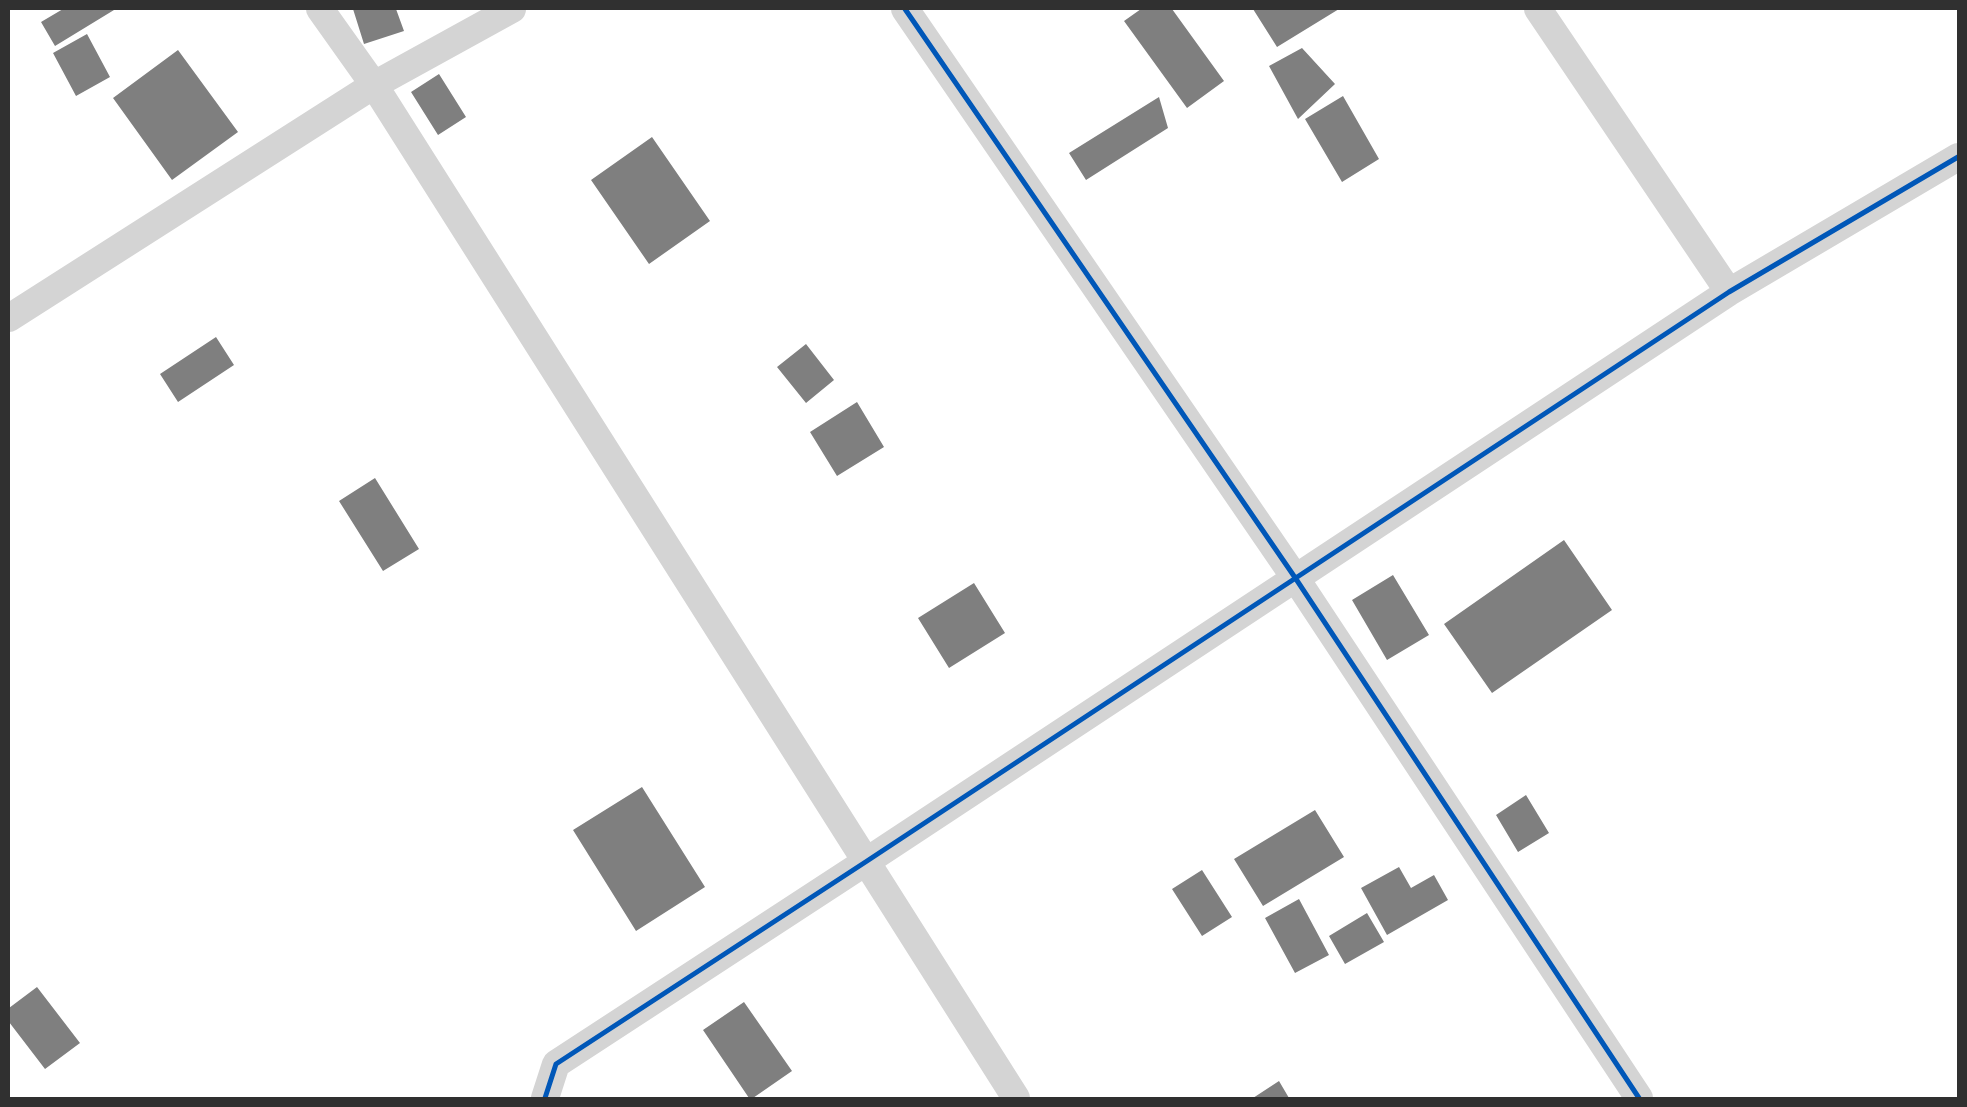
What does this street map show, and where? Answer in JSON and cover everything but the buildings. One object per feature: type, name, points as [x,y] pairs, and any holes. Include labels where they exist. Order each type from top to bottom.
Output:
[{"type":"street","points":[[320,9],[374,85],[1016,1098]]},
{"type":"street","points":[[9,318],[374,85],[512,9]]},
{"type":"street","points":[[905,9],[1296,579],[1638,1098]]},
{"type":"street","points":[[1538,9],[1729,292]]},
{"type":"street","points":[[544,1098],[556,1064],[1296,579],[1729,292],[1958,157]]},
{"type":"cycle path","points":[[905,9],[1296,579],[1639,1098]]},
{"type":"cycle path","points":[[545,1098],[556,1064],[1729,292],[1958,157]]}]
